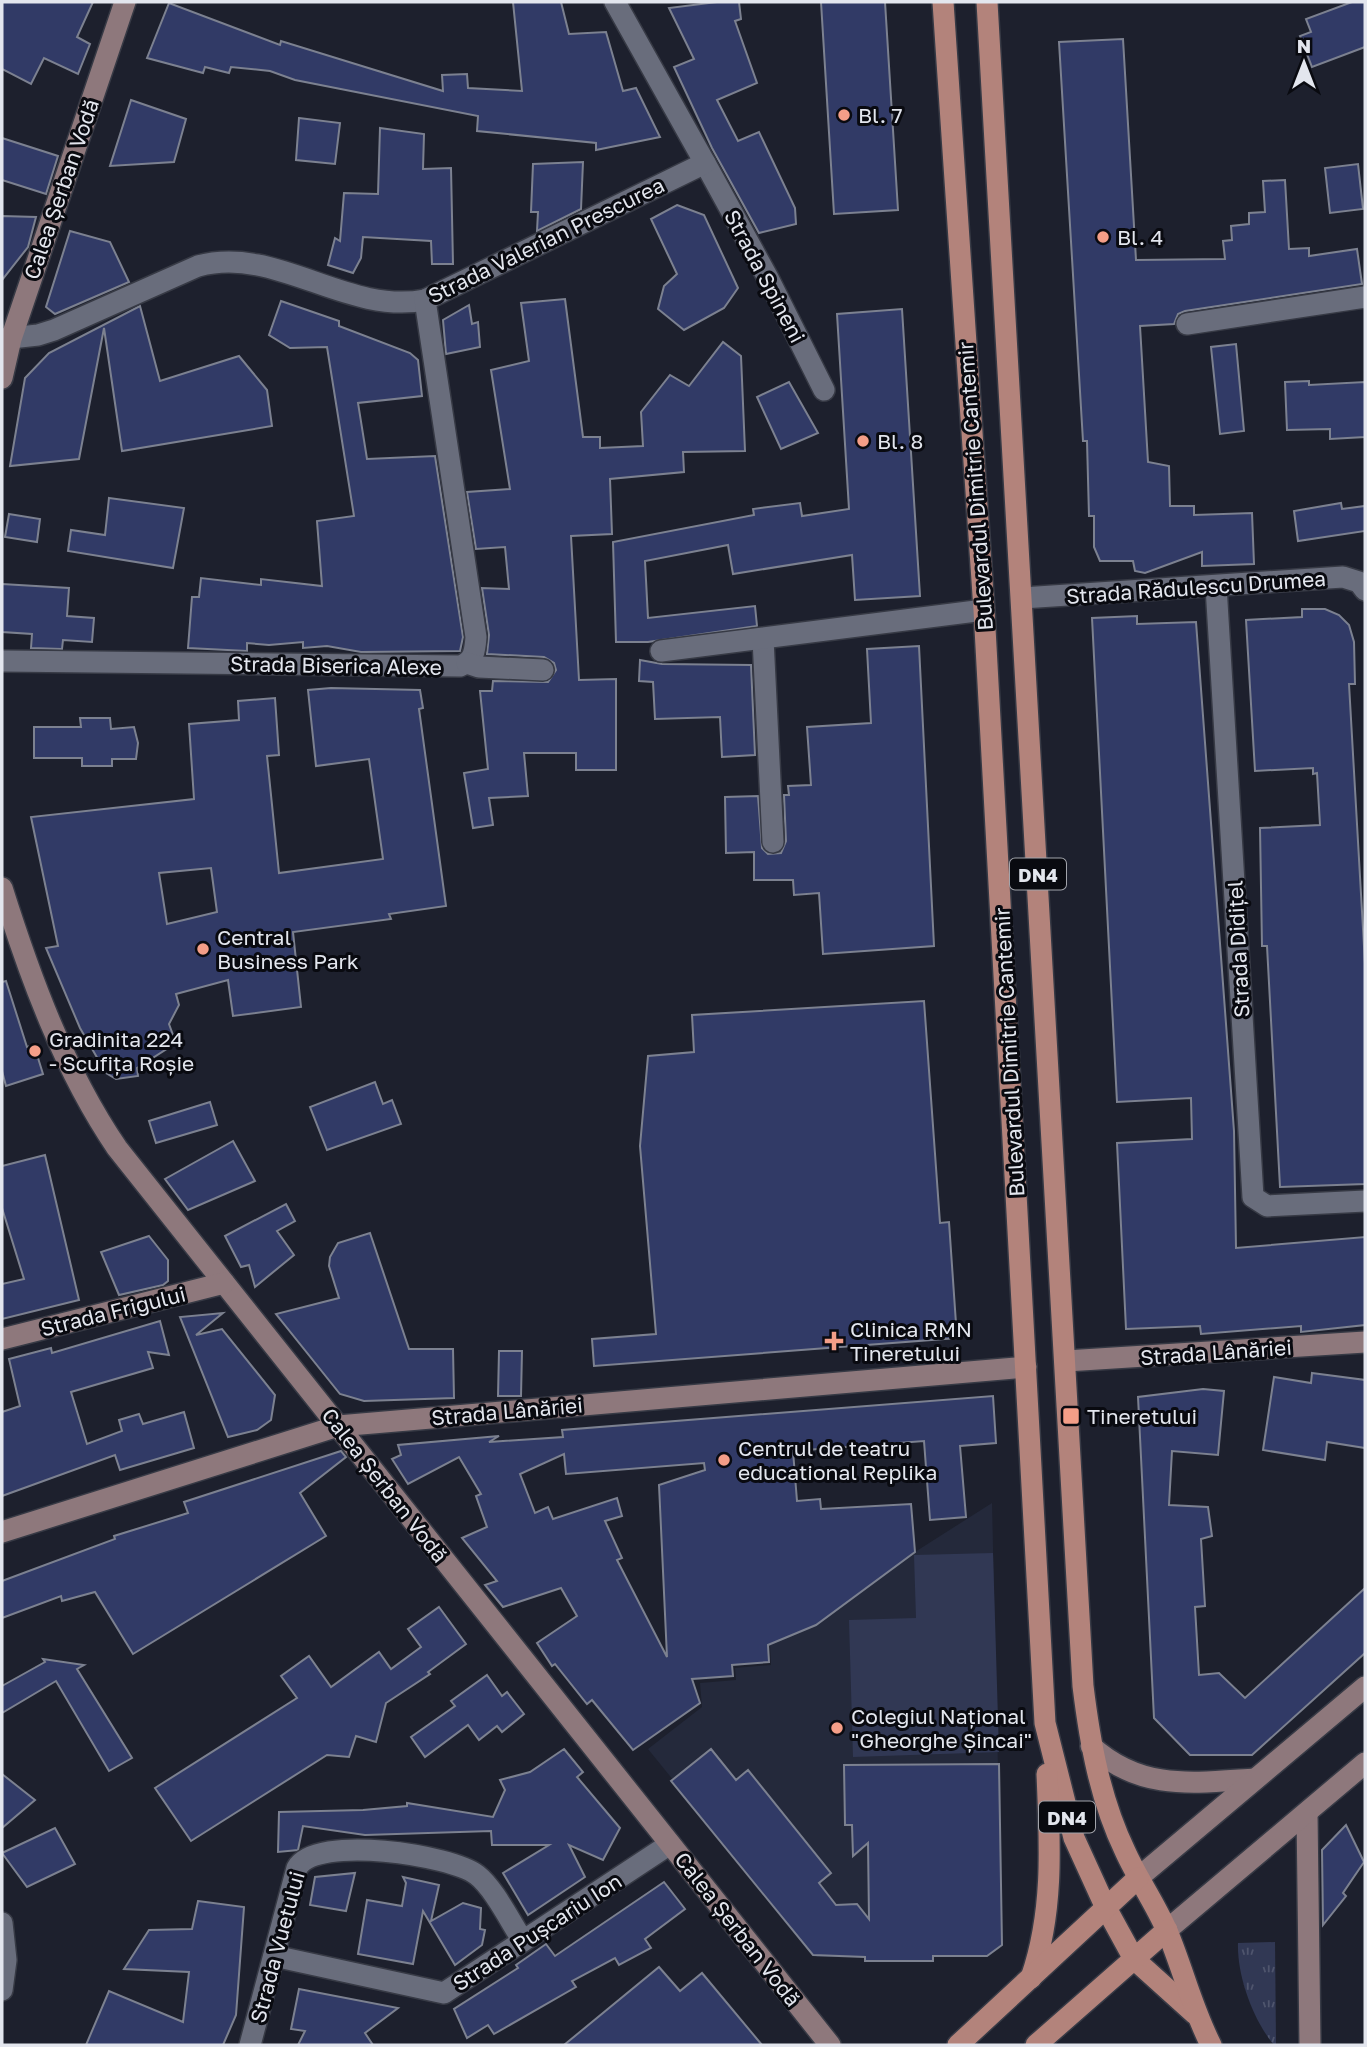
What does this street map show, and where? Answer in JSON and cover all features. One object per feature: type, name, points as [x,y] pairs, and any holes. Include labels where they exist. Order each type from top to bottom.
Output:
[{"type":"main road","name":"Bulevardul Dimitrie Cantemir","points":[[943,2],[984,610],[1045,1723],[1074,1838],[1105,1906],[1134,1959],[1196,2016]]},
{"type":"main road","name":"Bulevardul Dimitrie Cantemir","points":[[987,2],[1083,1686],[1091,1746],[1107,1804],[1138,1878],[1167,1930],[1196,2016]]},
{"type":"main road","points":[[1031,1978],[1044,1939],[1049,1898],[1045,1723]]},
{"type":"main road","points":[[958,2045],[1138,1878]]},
{"type":"main road","points":[[1036,2045],[1167,1930]]},
{"type":"main road","points":[[1196,2016],[1211,2045]]},
{"type":"street","name":"Calea Șerban Vodă","points":[[2,379],[6,339],[125,2]]},
{"type":"street","points":[[615,2],[705,163]]},
{"type":"street","name":"Strada Valerian Prescurea","points":[[6,339],[54,330],[198,266],[218,260],[242,260],[270,267],[346,294],[381,302],[405,304],[425,300],[705,163]]},
{"type":"street","name":"Strada Spineni","points":[[705,163],[768,278],[824,390]]},
{"type":"street","points":[[1188,324],[1365,297]]},
{"type":"street","name":"Strada Biserica Alexe","points":[[2,662],[460,666],[467,663],[474,657],[476,637],[425,300]]},
{"type":"street","name":"Strada Rădulescu Drumea","points":[[1022,598],[1343,577],[1359,582],[1365,590]]},
{"type":"street","name":"Strada Didițel","points":[[1216,586],[1253,1197],[1258,1203],[1267,1206],[1365,1201]]},
{"type":"street","points":[[662,651],[984,610]]},
{"type":"street","points":[[763,639],[772,842]]},
{"type":"street","points":[[467,663],[479,667],[543,670]]},
{"type":"street","name":"Calea Șerban Vodă","points":[[2,888],[44,1007],[88,1100],[117,1147],[830,2045]]},
{"type":"street","name":"Strada Frigului","points":[[2,1339],[224,1283]]},
{"type":"street","name":"Strada Lânăriei","points":[[1066,1361],[1365,1342]]},
{"type":"street","name":"Strada Lânăriei","points":[[2,1532],[338,1426],[1027,1367]]},
{"type":"street","points":[[1138,1878],[1365,1688]]},
{"type":"street","points":[[1091,1746],[1112,1764],[1142,1777],[1191,1782],[1255,1779]]},
{"type":"street","points":[[1167,1930],[1365,1763]]},
{"type":"street","points":[[1307,1813],[1310,2045]]},
{"type":"street","name":"Strada Pușcariu Ion","points":[[274,1956],[443,1993],[670,1844]]},
{"type":"street","name":"Strada Vuetului","points":[[250,2045],[300,1862],[314,1853],[372,1848],[476,1874],[523,1941]]},
{"type":"street","points":[[2,1923],[6,1961],[2,1990]]},
{"type":"shaded area","name":"Colegiul Național \"Gheorghe Șincai\"","points":[[992,1503],[1002,1945],[988,1956],[817,1957],[648,1749],[702,1707],[700,1683],[736,1680],[735,1668],[771,1665],[770,1644],[816,1625],[915,1552]]},
{"type":"green space","points":[[993,1553],[999,1752],[853,1757],[849,1620],[916,1618],[914,1555]]},
{"type":"green space","points":[[1275,1942],[1274,2045],[1259,2023],[1243,1983],[1238,1943]]},
{"type":"building","points":[[2,2],[93,2],[77,37],[90,44],[78,74],[44,58],[31,84],[2,69]]},
{"type":"building","points":[[513,2],[561,2],[569,34],[606,32],[623,91],[636,88],[660,137],[596,150],[596,143],[477,131],[478,116],[295,80],[270,71],[231,67],[229,73],[205,67],[203,73],[147,58],[169,3],[280,45],[281,41],[443,91],[442,75],[467,74],[468,88],[522,91]]},
{"type":"building","points":[[739,2],[741,19],[735,21],[757,83],[717,100],[738,141],[759,132],[795,208],[796,224],[759,233],[712,148],[674,67],[694,59],[669,8]]},
{"type":"building","name":"Bl. 7","points":[[821,2],[885,2],[898,210],[834,214]]},
{"type":"building","points":[[1352,2],[1365,2],[1365,47],[1312,67],[1300,36],[1311,32],[1306,19]]},
{"type":"building","points":[[1123,39],[1136,260],[1225,259],[1223,241],[1232,240],[1231,226],[1249,224],[1249,213],[1265,212],[1263,181],[1285,180],[1289,249],[1309,248],[1309,256],[1357,249],[1362,284],[1185,311],[1178,314],[1174,324],[1140,326],[1148,462],[1169,466],[1170,506],[1194,506],[1194,515],[1252,513],[1254,564],[1202,566],[1202,552],[1145,573],[1135,571],[1133,561],[1100,561],[1094,547],[1094,516],[1089,516],[1087,441],[1083,441],[1059,42]]},
{"type":"building","points":[[131,100],[186,119],[174,162],[110,166]]},
{"type":"building","points":[[299,118],[340,123],[335,164],[296,160]]},
{"type":"building","points":[[380,128],[424,134],[423,169],[451,168],[453,264],[432,264],[431,241],[363,237],[361,258],[353,273],[328,265],[335,238],[340,241],[344,193],[378,194]]},
{"type":"building","points":[[2,138],[58,156],[46,194],[2,180]]},
{"type":"building","points":[[583,162],[581,209],[537,231],[538,212],[531,212],[533,164]]},
{"type":"building","points":[[1358,164],[1363,209],[1330,213],[1325,168]]},
{"type":"building","points":[[677,205],[704,215],[738,288],[724,308],[684,330],[658,309],[664,286],[677,274],[651,219]]},
{"type":"building","points":[[2,216],[36,217],[28,247],[2,280]]},
{"type":"building","points":[[70,231],[110,242],[129,282],[55,314],[46,307]]},
{"type":"building","points":[[565,299],[583,437],[600,437],[600,448],[643,446],[641,412],[670,375],[689,386],[723,342],[741,356],[745,451],[683,452],[684,472],[610,479],[612,534],[571,536],[579,680],[616,679],[616,770],[576,770],[576,753],[524,753],[528,796],[489,798],[493,825],[473,828],[464,773],[488,769],[480,691],[492,691],[493,681],[548,682],[556,670],[554,663],[544,657],[487,654],[489,635],[482,588],[509,589],[505,547],[476,549],[467,492],[510,489],[491,370],[529,361],[521,303]]},
{"type":"building","points":[[281,301],[339,321],[339,326],[410,353],[418,360],[422,396],[358,403],[367,459],[435,456],[463,637],[460,651],[361,652],[327,646],[303,648],[303,642],[269,645],[247,643],[247,651],[188,648],[192,597],[199,597],[201,578],[261,585],[261,579],[322,586],[317,521],[354,516],[327,347],[290,348],[269,335]]},
{"type":"building","points":[[469,305],[472,324],[478,322],[480,347],[446,354],[443,320]]},
{"type":"building","points":[[140,306],[160,381],[239,356],[267,390],[272,426],[122,451],[104,328],[79,459],[10,466],[25,378],[49,353]]},
{"type":"building","points":[[902,309],[920,596],[855,600],[852,555],[733,574],[728,545],[645,561],[648,618],[755,606],[757,626],[648,642],[616,642],[613,542],[754,515],[753,509],[800,503],[802,516],[849,509],[837,314]]},
{"type":"building","points":[[1236,344],[1244,431],[1220,434],[1211,347]]},
{"type":"building","points":[[1309,381],[1309,385],[1365,382],[1365,437],[1330,439],[1330,429],[1287,430],[1285,382]]},
{"type":"building","points":[[789,382],[818,433],[781,449],[757,397]]},
{"type":"building","points":[[109,498],[184,508],[173,568],[68,551],[71,530],[105,535]]},
{"type":"building","points":[[1341,503],[1342,509],[1365,506],[1365,531],[1298,541],[1294,511]]},
{"type":"building","points":[[9,514],[40,519],[37,542],[5,537]]},
{"type":"building","points":[[2,584],[69,588],[67,616],[94,618],[92,642],[63,640],[62,649],[31,648],[32,634],[2,632]]},
{"type":"building","points":[[1302,609],[1325,609],[1339,615],[1349,625],[1354,642],[1355,684],[1349,684],[1365,964],[1365,1184],[1280,1187],[1267,946],[1262,946],[1260,828],[1320,825],[1317,773],[1313,774],[1313,768],[1255,771],[1246,620],[1302,617]]},
{"type":"building","points":[[1137,616],[1137,624],[1196,622],[1234,1131],[1236,1248],[1365,1237],[1365,1325],[1301,1332],[1301,1326],[1201,1334],[1200,1326],[1126,1329],[1117,1143],[1192,1139],[1191,1098],[1117,1102],[1092,618]]},
{"type":"building","points":[[919,646],[934,946],[823,954],[819,893],[794,895],[793,880],[754,880],[754,852],[726,853],[725,797],[758,796],[762,848],[768,854],[781,853],[786,841],[784,795],[789,795],[788,786],[811,785],[807,727],[871,723],[867,649]]},
{"type":"building","points":[[640,660],[662,664],[751,665],[755,755],[722,757],[720,717],[655,719],[653,682],[639,681]]},
{"type":"building","points":[[308,690],[420,690],[423,708],[419,709],[446,906],[389,914],[391,919],[293,932],[301,1007],[233,1016],[228,980],[176,994],[179,1005],[169,1024],[176,1043],[137,1068],[138,1076],[116,1079],[106,1073],[80,1028],[46,948],[58,946],[31,817],[194,799],[189,724],[239,720],[238,701],[275,698],[279,755],[267,756],[279,873],[383,859],[369,759],[316,766]],"holes":[[[211,868],[217,912],[167,924],[159,873]]]},
{"type":"building","points":[[80,718],[110,718],[111,729],[134,727],[138,743],[136,759],[112,759],[112,766],[82,766],[82,758],[34,758],[34,727],[81,727]]},
{"type":"building","points":[[6,981],[27,1047],[34,1045],[43,1074],[6,1086],[2,1071],[2,982]]},
{"type":"building","points":[[924,1001],[940,1223],[949,1222],[957,1338],[594,1366],[592,1339],[656,1334],[640,1146],[648,1056],[694,1052],[692,1015]]},
{"type":"building","points":[[375,1082],[383,1104],[392,1100],[401,1124],[327,1150],[310,1107]]},
{"type":"building","points":[[210,1102],[217,1125],[156,1143],[149,1121]]},
{"type":"building","points":[[233,1141],[255,1181],[188,1210],[165,1179]]},
{"type":"building","points":[[45,1155],[79,1300],[2,1319],[2,1284],[24,1279],[2,1208],[2,1166]]},
{"type":"building","points":[[286,1204],[295,1221],[277,1231],[294,1255],[255,1287],[249,1265],[241,1267],[225,1236]]},
{"type":"building","points":[[370,1233],[409,1349],[453,1349],[454,1398],[364,1401],[340,1394],[276,1314],[339,1298],[329,1266],[330,1257],[338,1243]]},
{"type":"building","points":[[149,1236],[168,1260],[168,1281],[163,1285],[119,1295],[101,1252]]},
{"type":"building","points":[[223,1313],[196,1335],[222,1329],[275,1395],[271,1420],[257,1430],[228,1437],[180,1317]]},
{"type":"building","points":[[160,1321],[169,1355],[148,1352],[153,1368],[71,1392],[87,1444],[122,1431],[119,1420],[139,1414],[143,1424],[184,1412],[194,1448],[120,1470],[115,1455],[2,1496],[2,1412],[20,1406],[9,1359],[51,1348],[52,1353]]},
{"type":"building","points":[[499,1351],[522,1351],[521,1396],[498,1396]]},
{"type":"building","points":[[1312,1373],[1365,1380],[1365,1448],[1327,1442],[1325,1460],[1263,1450],[1274,1377],[1311,1383]]},
{"type":"building","points":[[1203,1389],[1224,1391],[1218,1455],[1172,1451],[1169,1505],[1208,1507],[1212,1536],[1201,1539],[1205,1606],[1195,1607],[1199,1675],[1219,1673],[1245,1698],[1365,1588],[1365,1653],[1252,1755],[1190,1755],[1154,1718],[1138,1397]]},
{"type":"building","points":[[993,1396],[996,1443],[960,1446],[966,1517],[930,1520],[924,1441],[793,1451],[797,1501],[820,1499],[821,1509],[911,1504],[915,1552],[816,1625],[768,1645],[769,1662],[732,1665],[733,1676],[692,1679],[700,1703],[633,1750],[592,1700],[587,1704],[555,1664],[552,1666],[537,1643],[577,1616],[561,1588],[503,1607],[485,1585],[497,1581],[462,1538],[487,1527],[476,1496],[481,1494],[459,1457],[408,1484],[392,1459],[401,1455],[398,1445],[499,1436],[489,1442],[563,1437],[562,1430]],"holes":[[[564,1454],[566,1474],[704,1463],[705,1470],[659,1485],[667,1657],[617,1560],[622,1558],[605,1521],[622,1516],[617,1498],[553,1519],[548,1507],[535,1513],[520,1474]]]},
{"type":"building","points":[[341,1451],[346,1457],[300,1493],[326,1536],[133,1654],[95,1592],[62,1601],[61,1596],[2,1618],[2,1581],[115,1539],[114,1536],[188,1513],[184,1502]]},
{"type":"building","points":[[439,1607],[466,1644],[428,1672],[430,1674],[386,1703],[376,1742],[356,1736],[349,1757],[327,1755],[191,1841],[155,1788],[297,1698],[281,1676],[309,1656],[331,1687],[379,1652],[391,1669],[421,1647],[408,1629]]},
{"type":"building","points":[[43,1659],[84,1665],[77,1669],[132,1758],[109,1771],[56,1681],[2,1713],[2,1686],[45,1662]]},
{"type":"building","points":[[487,1675],[502,1696],[507,1692],[524,1714],[502,1732],[497,1726],[479,1740],[468,1725],[425,1757],[411,1737],[455,1706],[451,1701]]},
{"type":"building","points":[[564,1749],[583,1772],[577,1777],[620,1828],[603,1860],[569,1845],[585,1877],[528,1915],[503,1873],[549,1845],[492,1845],[491,1831],[365,1835],[303,1826],[298,1850],[278,1852],[279,1812],[363,1810],[407,1806],[407,1803],[493,1817],[505,1790],[500,1780],[530,1772]]},
{"type":"building","points":[[711,1749],[736,1780],[748,1770],[831,1873],[819,1883],[836,1905],[857,1904],[869,1919],[868,1843],[853,1856],[852,1825],[845,1825],[844,1765],[999,1764],[1002,1945],[987,1956],[933,1956],[933,1961],[865,1961],[865,1957],[813,1955],[671,1781]]},
{"type":"building","points":[[2,1774],[35,1800],[2,1828]]},
{"type":"building","points":[[1346,1825],[1364,1862],[1343,1893],[1346,1896],[1323,1925],[1322,1850]]},
{"type":"building","points":[[55,1828],[75,1864],[27,1887],[2,1853]]},
{"type":"building","points":[[355,1873],[346,1911],[310,1905],[315,1877]]},
{"type":"building","points":[[403,1877],[439,1885],[431,1921],[463,1903],[481,1908],[480,1929],[485,1930],[482,1945],[455,1965],[423,1911],[413,1964],[358,1954],[367,1900],[402,1906],[406,1883]]},
{"type":"building","points":[[664,1882],[685,1909],[645,1939],[651,1948],[619,1965],[615,1958],[572,1981],[576,1987],[494,2034],[488,2025],[467,2038],[454,2009],[518,1968],[516,1965],[546,1944],[555,1956]]},
{"type":"building","points":[[198,1901],[244,1907],[236,2015],[223,2045],[86,2045],[109,1991],[183,2022],[189,1972],[124,1969],[149,1930],[192,1929]]},
{"type":"building","points":[[659,1967],[680,1991],[702,1973],[762,2045],[564,2045]]},
{"type":"building","points":[[299,1989],[398,2008],[365,2033],[373,2045],[298,2045],[305,2031],[291,2029]]},
{"type":"place","name":"Bl. 7","points":[[844,115]]},
{"type":"place","name":"Bl. 4","points":[[1103,237]]},
{"type":"place","name":"Bl. 8","points":[[863,441]]},
{"type":"place","name":"Central Business Park","points":[[203,949]]},
{"type":"place","name":"Gradinita 224 - Scufița Roșie","points":[[35,1051]]},
{"type":"place","name":"Clinica RMN Tineretului","points":[[834,1341]]},
{"type":"place","name":"Tineretului","points":[[1071,1416]]},
{"type":"place","name":"Centrul de teatru educational Replika","points":[[724,1460]]},
{"type":"place","name":"Colegiul Național \"Gheorghe Șincai\"","points":[[837,1728]]}]
